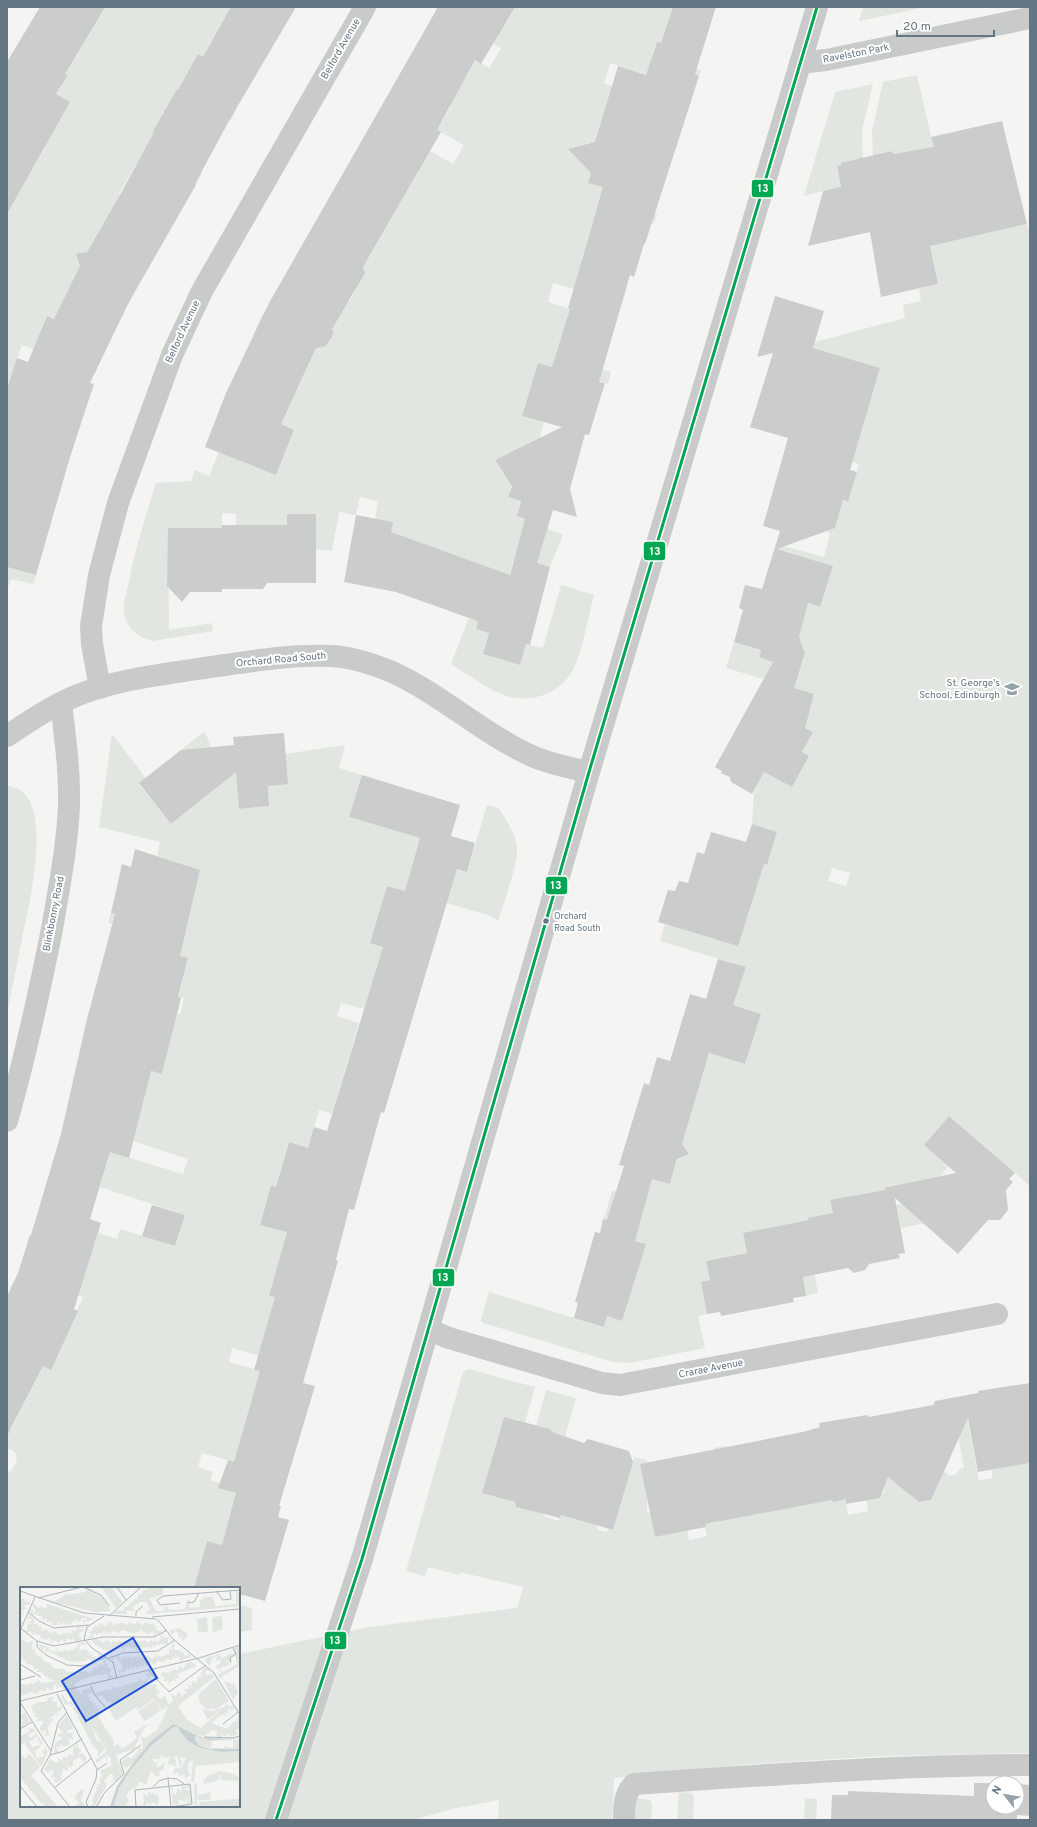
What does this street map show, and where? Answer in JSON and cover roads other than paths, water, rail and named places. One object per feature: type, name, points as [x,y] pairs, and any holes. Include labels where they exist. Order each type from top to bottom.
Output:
[{"type":"street","name":"Belford Avenue","points":[[100,688],[92,644],[91,626],[99,575],[118,503],[172,355],[202,291],[365,7]]},
{"type":"street","points":[[276,1820],[369,1537],[589,772],[817,7]]},
{"type":"street","name":"Ravelston Park","points":[[800,64],[1030,18]]},
{"type":"street","name":"Orchard Road South","points":[[7,736],[61,703],[79,694],[100,688],[167,674],[230,664],[304,656],[332,656],[355,659],[379,667],[406,679],[505,742],[533,756],[561,766],[589,772]]},
{"type":"street","name":"Blinkbonny Road","points":[[7,1121],[42,978],[65,857],[69,805],[67,757],[61,703]]},
{"type":"street","name":"Crarae Avenue","points":[[429,1330],[449,1338],[602,1383],[620,1385],[997,1314]]},
{"type":"street","points":[[624,1820],[625,1802],[628,1790],[634,1784],[791,1773],[965,1765],[1030,1765]]},
{"type":"place","name":"St. George's School, Edinburgh","points":[[1012,689]]},
{"type":"place","name":"Orchard Road South","points":[[546,921]]}]
